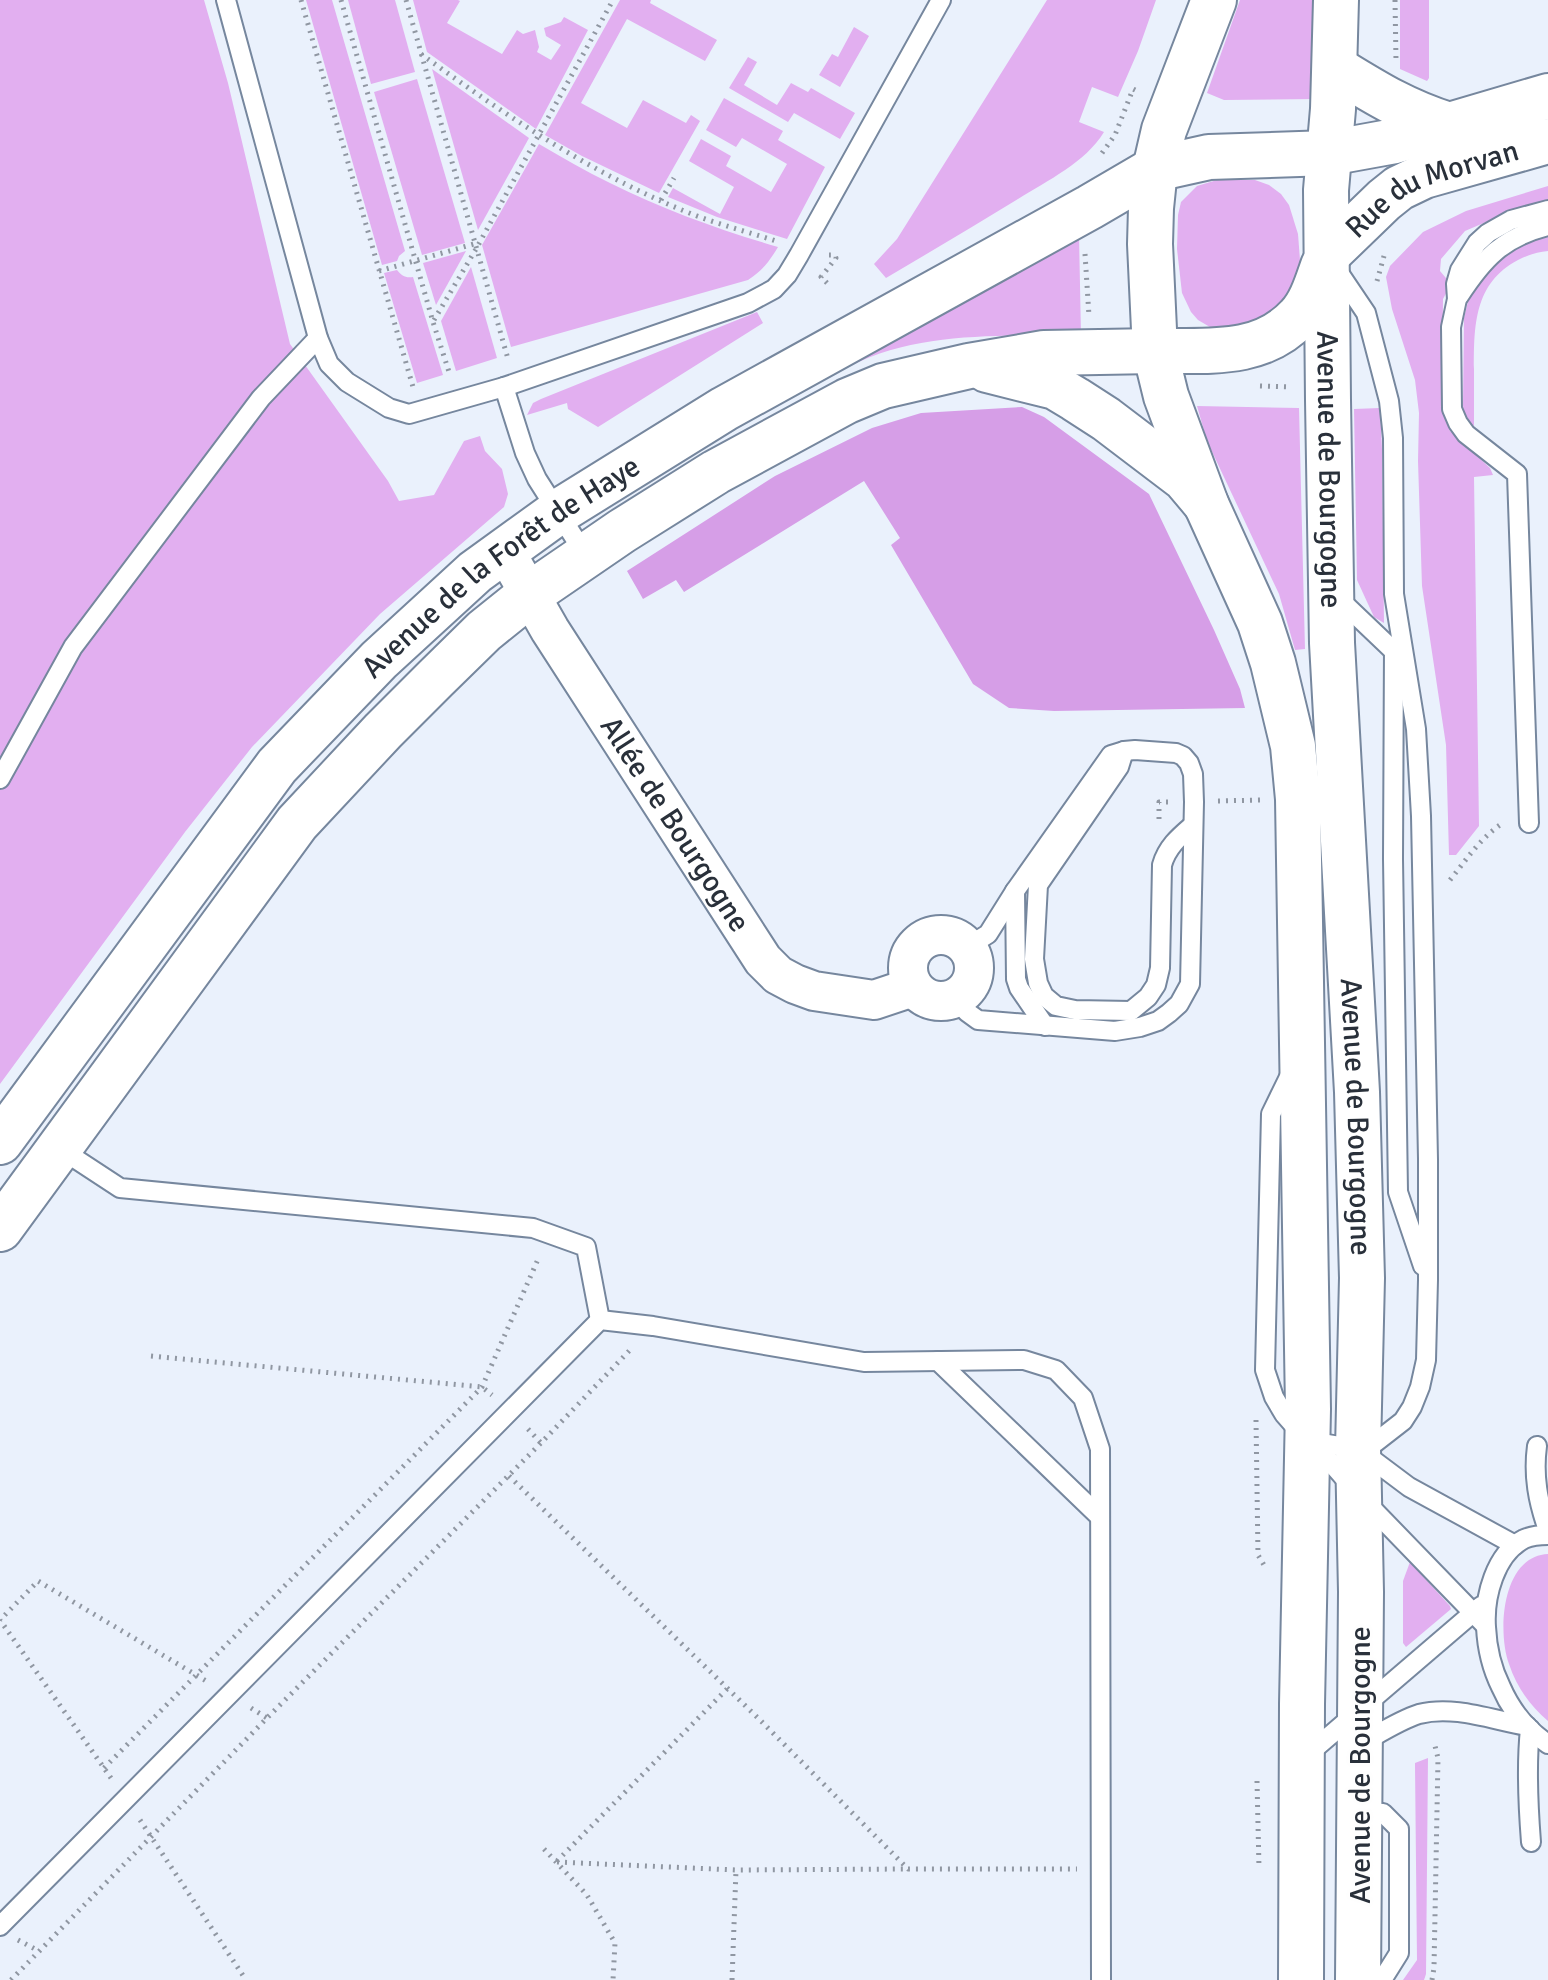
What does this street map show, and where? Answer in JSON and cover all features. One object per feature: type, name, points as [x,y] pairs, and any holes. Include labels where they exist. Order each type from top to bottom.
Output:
[{"type":"main road","name":"Avenue de Bourgogne","points":[[1214,0],[1164,130],[1155,169],[1150,244],[1155,351],[1166,396],[1206,504],[1260,623],[1293,746],[1298,799],[1308,1437],[1301,1761],[1301,1980]]},
{"type":"main road","name":"Avenue de Bourgogne","points":[[1336,0],[1333,109],[1326,190],[1332,643],[1357,1092],[1362,1278],[1358,1449],[1358,1980]]},
{"type":"main road","name":"Rue du Morvan","points":[[1335,68],[1407,111],[1449,125]]},
{"type":"main road","name":"Rue du Morvan","points":[[1329,153],[1395,141],[1548,96]]},
{"type":"main road","name":"Rue du Morvan","points":[[1327,255],[1399,188],[1424,176],[1548,141]]},
{"type":"main road","points":[[1155,169],[1209,157],[1329,153]]},
{"type":"main road","name":"Avenue de la Forêt de Haye","points":[[0,1142],[277,766],[390,650],[466,579],[558,512],[737,401],[1155,169]]},
{"type":"main road","name":"Avenue de Bourgogne","points":[[1155,351],[1233,349],[1271,339],[1299,317],[1312,297],[1327,255]]},
{"type":"main road","points":[[1152,263],[1175,304],[1192,326],[1233,349]]},
{"type":"main road","name":"Avenue de la Forêt de Haye","points":[[0,1229],[297,823],[446,668],[484,631],[530,594],[716,472],[847,401],[883,386],[1044,353],[1155,351]]},
{"type":"main road","name":"Avenue de la Forêt de Haye","points":[[969,366],[1055,387],[1064,392],[1106,419],[1185,479],[1206,504]]},
{"type":"street","name":"Allée de Bourgogne","points":[[505,551],[550,630],[763,960],[778,975],[814,991],[874,1000],[913,987]]},
{"type":"street","points":[[945,935],[967,947],[973,960],[974,975],[968,988],[957,998],[941,1002],[925,998],[913,987],[908,976],[908,963],[912,951],[921,941],[945,935]]},
{"type":"lane","points":[[226,0],[318,338],[329,364],[347,382],[389,408],[409,414],[510,385],[748,303],[774,289],[799,255],[941,0]]},
{"type":"lane","points":[[1529,816],[1517,474],[1466,434],[1458,423],[1452,409],[1451,327],[1460,270],[1477,243],[1511,220],[1548,210]]},
{"type":"lane","points":[[1457,299],[1497,248],[1513,238],[1548,226]]},
{"type":"lane","points":[[1327,255],[1366,313],[1389,401],[1393,438],[1394,594],[1399,656],[1393,859],[1398,1192],[1428,1280]]},
{"type":"lane","points":[[0,779],[73,647],[261,398],[318,338]]},
{"type":"lane","points":[[510,385],[525,453],[537,479],[586,556]]},
{"type":"lane","points":[[1332,593],[1399,656],[1416,729],[1421,816],[1428,1144],[1426,1360],[1420,1387],[1403,1421],[1376,1442],[1358,1449]]},
{"type":"lane","points":[[1124,751],[1119,767],[1038,885],[1034,959],[1038,983],[1044,996],[1056,1006],[1075,1010],[1131,1011],[1148,997],[1156,985],[1160,968],[1164,856],[1174,841],[1193,825]]},
{"type":"lane","points":[[957,998],[967,1012],[978,1020],[1115,1031],[1158,1021],[1179,1004],[1190,984],[1193,774],[1189,763],[1176,753],[1124,751],[1111,755],[988,934],[967,947]]},
{"type":"lane","points":[[1015,891],[1016,979],[1045,1026]]},
{"type":"lane","points":[[59,1148],[120,1188],[533,1228],[586,1247],[600,1320]]},
{"type":"lane","points":[[600,1320],[653,1326],[864,1362],[1024,1360],[1056,1370],[1083,1398],[1100,1449],[1101,1980]]},
{"type":"lane","points":[[0,1926],[600,1320]]},
{"type":"lane","points":[[938,1361],[1100,1517]]},
{"type":"lane","points":[[1308,1437],[1321,1443],[1358,1449],[1409,1487],[1515,1545]]},
{"type":"lane","points":[[1308,1437],[1360,1496],[1480,1619],[1490,1659],[1510,1706],[1528,1728],[1548,1744]]},
{"type":"lane","points":[[1301,1761],[1360,1727],[1480,1619],[1494,1576],[1503,1560],[1515,1545],[1526,1538],[1548,1532],[1540,1508],[1534,1468],[1537,1446]]},
{"type":"lane","points":[[1360,1727],[1443,1711],[1528,1728]]},
{"type":"lane","points":[[1528,1728],[1527,1798],[1531,1842]]},
{"type":"lane","points":[[1360,1807],[1383,1813],[1399,1829],[1399,1953],[1382,1980]]},
{"type":"path","points":[[301,0],[420,411]]},
{"type":"path","points":[[341,0],[458,400]]},
{"type":"path","points":[[406,0],[475,246],[510,385]]},
{"type":"path","points":[[433,322],[613,0]]},
{"type":"path","points":[[1395,0],[1396,68]]},
{"type":"path","points":[[421,54],[538,136],[585,163],[698,216],[782,243],[799,255]]},
{"type":"path","points":[[661,200],[674,178]]},
{"type":"path","points":[[1077,215],[1084,232],[1091,352]]},
{"type":"path","points":[[379,271],[475,246]]},
{"type":"path","points":[[1231,801],[1264,800]]},
{"type":"path","points":[[1159,825],[1159,802],[1179,801]]},
{"type":"path","points":[[1447,882],[1490,832],[1517,815],[1529,816]]},
{"type":"path","points":[[104,1768],[482,1387],[549,1234]]},
{"type":"path","points":[[11,1980],[653,1326]]},
{"type":"path","points":[[151,1356],[482,1387],[541,1443]]},
{"type":"path","points":[[1255,1412],[1258,1555],[1263,1565],[1272,1566]]},
{"type":"path","points":[[509,1476],[728,1688],[908,1869]]},
{"type":"path","points":[[246,1980],[126,1799],[0,1620],[38,1581],[267,1718]]},
{"type":"path","points":[[557,1862],[728,1688]]},
{"type":"path","points":[[1432,1980],[1438,1758],[1434,1742]]},
{"type":"path","points":[[544,1849],[587,1895],[615,1943],[613,1980]]},
{"type":"path","points":[[557,1862],[736,1870],[1102,1869]]},
{"type":"path","points":[[732,1980],[736,1870]]},
{"type":"shaded area","points":[[0,0],[204,0],[228,83],[290,344],[399,501],[434,495],[464,441],[480,436],[485,451],[502,469],[508,494],[504,507],[380,614],[252,747],[185,832],[0,1084]]},
{"type":"shaded area","points":[[306,0],[332,0],[405,251],[397,261],[382,265]]},
{"type":"shaded area","points":[[348,0],[395,0],[415,72],[371,84]]},
{"type":"shaded area","points":[[413,0],[460,1],[447,23],[502,54],[517,30],[523,34],[535,30],[539,47],[537,52],[551,60],[561,45],[546,36],[544,28],[561,22],[564,17],[588,30],[536,129],[427,52]]},
{"type":"shaded area","points":[[620,0],[651,0],[650,3],[717,40],[705,61],[627,19],[581,103],[627,128],[643,100],[686,123],[691,115],[700,121],[659,193],[545,135]]},
{"type":"shaded area","points":[[1047,0],[1156,0],[1118,97],[1092,87],[1079,122],[1104,132],[1087,153],[1065,170],[886,278],[874,264],[897,239]]},
{"type":"shaded area","points":[[1240,0],[1314,0],[1316,99],[1224,100],[1207,93]]},
{"type":"shaded area","points":[[1400,0],[1429,0],[1427,81],[1400,69]]},
{"type":"shaded area","points":[[854,27],[869,36],[840,87],[819,75],[832,54],[838,57]]},
{"type":"shaded area","points":[[748,57],[757,62],[744,85],[777,105],[791,83],[808,92],[811,88],[855,113],[840,139],[794,113],[788,122],[729,88]]},
{"type":"shaded area","points":[[432,69],[529,138],[478,230]]},
{"type":"shaded area","points":[[417,79],[465,243],[422,255],[374,92]]},
{"type":"shaded area","points":[[724,98],[783,131],[778,140],[825,167],[787,239],[717,217],[668,197],[673,188],[720,214],[734,187],[689,161],[701,139],[731,156],[726,166],[771,192],[787,164],[742,138],[736,147],[706,130]]},
{"type":"shaded area","points":[[539,144],[651,202],[778,247],[765,266],[748,280],[511,347],[482,245]]},
{"type":"shaded area","points":[[1217,180],[1255,180],[1281,194],[1289,205],[1298,234],[1301,273],[1293,296],[1263,322],[1215,330],[1198,320],[1182,293],[1177,249],[1181,202],[1197,186]]},
{"type":"shaded area","points":[[1548,186],[1548,203],[1514,210],[1465,231],[1441,259],[1440,271],[1451,284],[1443,299],[1442,406],[1450,431],[1490,468],[1493,475],[1474,477],[1479,826],[1456,855],[1449,855],[1446,745],[1422,586],[1419,413],[1415,380],[1392,309],[1386,277],[1390,266],[1423,232],[1466,211]]},
{"type":"shaded area","points":[[1079,234],[1081,336],[993,336],[934,341],[877,354],[850,366],[848,360]]},
{"type":"shaded area","points":[[1548,235],[1548,251],[1525,257],[1503,270],[1485,293],[1476,322],[1474,426],[1466,417],[1463,405],[1464,318],[1470,293],[1477,281],[1513,246]]},
{"type":"shaded area","points":[[466,251],[436,305],[423,263]]},
{"type":"shaded area","points":[[471,267],[497,358],[456,371],[441,321]]},
{"type":"shaded area","points":[[397,270],[404,276],[413,277],[443,375],[417,383],[384,273]]},
{"type":"shaded area","points":[[757,312],[763,323],[598,427],[568,409],[567,403],[527,415],[533,403],[541,399]]},
{"type":"shaded area","points":[[1197,406],[1299,408],[1305,649],[1295,650],[1279,594],[1207,441]]},
{"type":"shaded area","points":[[1022,407],[1044,417],[1149,494],[1214,630],[1245,708],[1054,711],[1009,708],[973,684],[891,545],[900,538],[864,481],[684,592],[676,580],[643,599],[627,571],[775,476],[872,428],[921,413]]},
{"type":"shaded area","points":[[1380,408],[1384,623],[1374,617],[1357,580],[1354,409]]},
{"type":"shaded area","points":[[1548,1554],[1548,1721],[1520,1688],[1509,1664],[1505,1650],[1504,1615],[1512,1581],[1521,1567],[1533,1558]]},
{"type":"shaded area","points":[[1410,1562],[1451,1609],[1406,1647],[1403,1643],[1403,1581]]},
{"type":"shaded area","points":[[1428,1758],[1426,1974],[1424,1980],[1403,1980],[1417,1960],[1415,1763]]}]
